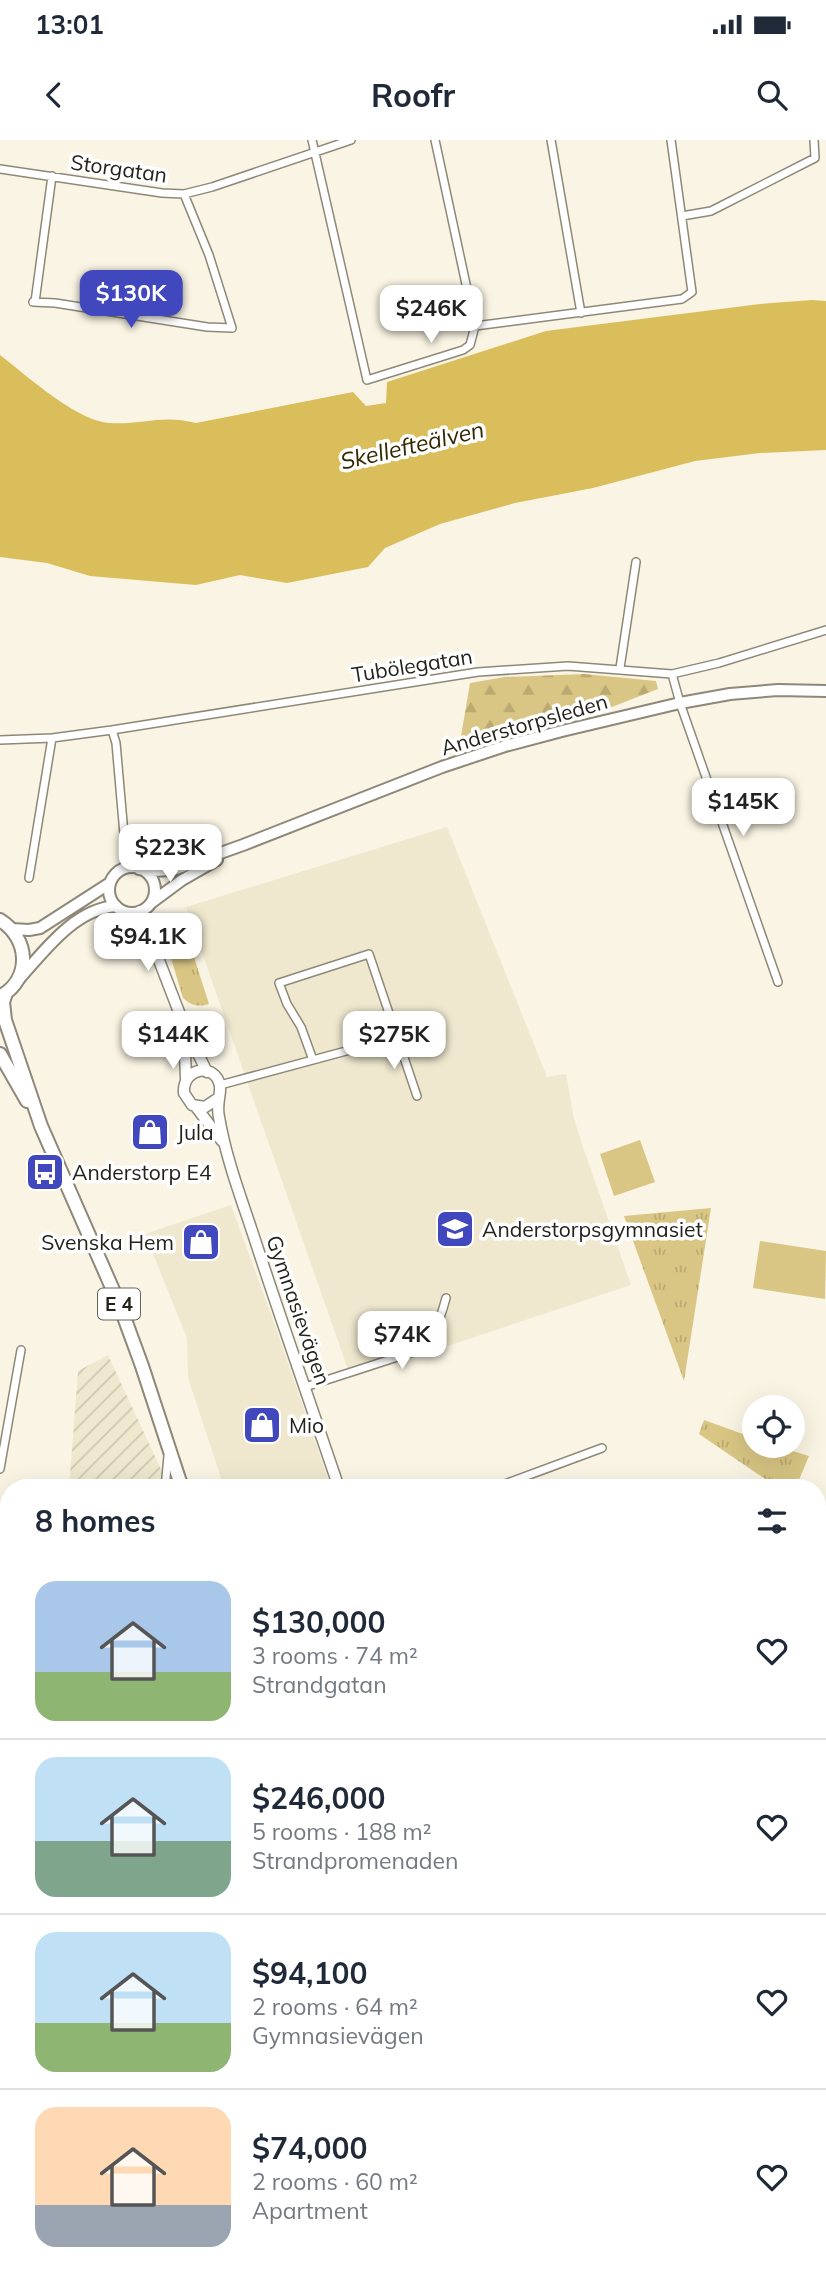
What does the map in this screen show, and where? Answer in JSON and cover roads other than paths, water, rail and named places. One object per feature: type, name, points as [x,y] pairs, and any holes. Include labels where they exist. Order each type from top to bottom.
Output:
[{"type":"highway","points":[[3,995],[17,982],[23,968],[24,954],[20,941],[4,923]]},
{"type":"highway","name":"E 4","points":[[3,995],[5,1020],[41,1126],[120,1306],[179,1479]]},
{"type":"highway","name":"E 4","points":[[0,1054],[41,1126]]},
{"type":"main road","name":"Anderstorpsleden","points":[[139,869],[151,872],[173,870],[442,767],[505,746],[680,703],[730,694],[778,690],[826,691]]},
{"type":"main road","name":"Anderstorpsleden","points":[[143,910],[182,880],[243,845]]},
{"type":"main road","points":[[4,923],[29,930],[40,928],[110,883],[116,873],[127,868],[139,869],[151,878],[154,887],[152,900],[143,910],[129,912],[116,906],[99,909],[72,925],[17,982]]},
{"type":"main road","points":[[110,883],[110,894],[116,906]]},
{"type":"street","points":[[312,140],[367,380],[463,350],[470,345],[475,326],[435,140]]},
{"type":"street","name":"Storgatan","points":[[0,169],[184,194],[351,140]]},
{"type":"street","points":[[551,140],[581,313]]},
{"type":"street","points":[[475,326],[682,299],[692,292],[671,140]]},
{"type":"street","points":[[682,216],[723,206],[815,158],[814,140]]},
{"type":"street","points":[[52,176],[34,302],[206,327],[232,328],[209,255],[184,194]]},
{"type":"street","points":[[620,668],[636,562]]},
{"type":"street","name":"Tubölegatan","points":[[0,740],[52,738],[112,730],[478,672],[568,666],[672,674],[719,663],[826,630]]},
{"type":"street","points":[[672,674],[778,982]]},
{"type":"street","points":[[112,730],[116,743],[127,868]]},
{"type":"street","points":[[29,878],[52,738]]},
{"type":"street","points":[[143,910],[184,1025],[207,1072],[215,1077],[220,1085],[217,1099],[205,1107],[196,1107],[185,1098],[184,1025]]},
{"type":"street","points":[[313,1060],[301,1027],[287,1004],[279,983],[369,954],[417,1096]]},
{"type":"street","points":[[220,1085],[398,1037]]},
{"type":"street","points":[[186,1079],[193,1073],[207,1072]]},
{"type":"street","name":"Gymnasievägen","points":[[217,1099],[224,1144],[336,1479]]},
{"type":"street","name":"Gymnasievägen","points":[[196,1107],[224,1144]]},
{"type":"street","points":[[304,1387],[416,1351],[434,1334],[446,1298]]},
{"type":"street","points":[[0,1469],[21,1350]]},
{"type":"street","points":[[166,1479],[169,1448]]},
{"type":"street","points":[[518,1479],[602,1448]]},
{"type":"water","name":"Skellefteälven","points":[[812,300],[826,301],[826,450],[760,453],[695,461],[593,488],[515,503],[440,524],[385,548],[368,567],[287,583],[240,575],[196,585],[90,576],[47,563],[0,557],[0,355],[53,396],[97,421],[122,423],[173,419],[196,423],[353,392],[366,406],[386,403],[387,382],[546,331]]},
{"type":"place","name":"Jula","points":[[150,1132]]},
{"type":"place","name":"Anderstorp E4","points":[[45,1172]]},
{"type":"place","name":"Anderstorpsgymnasiet","points":[[455,1229]]},
{"type":"place","name":"Svenska Hem","points":[[201,1242]]},
{"type":"place","name":"Mio","points":[[262,1425]]}]
